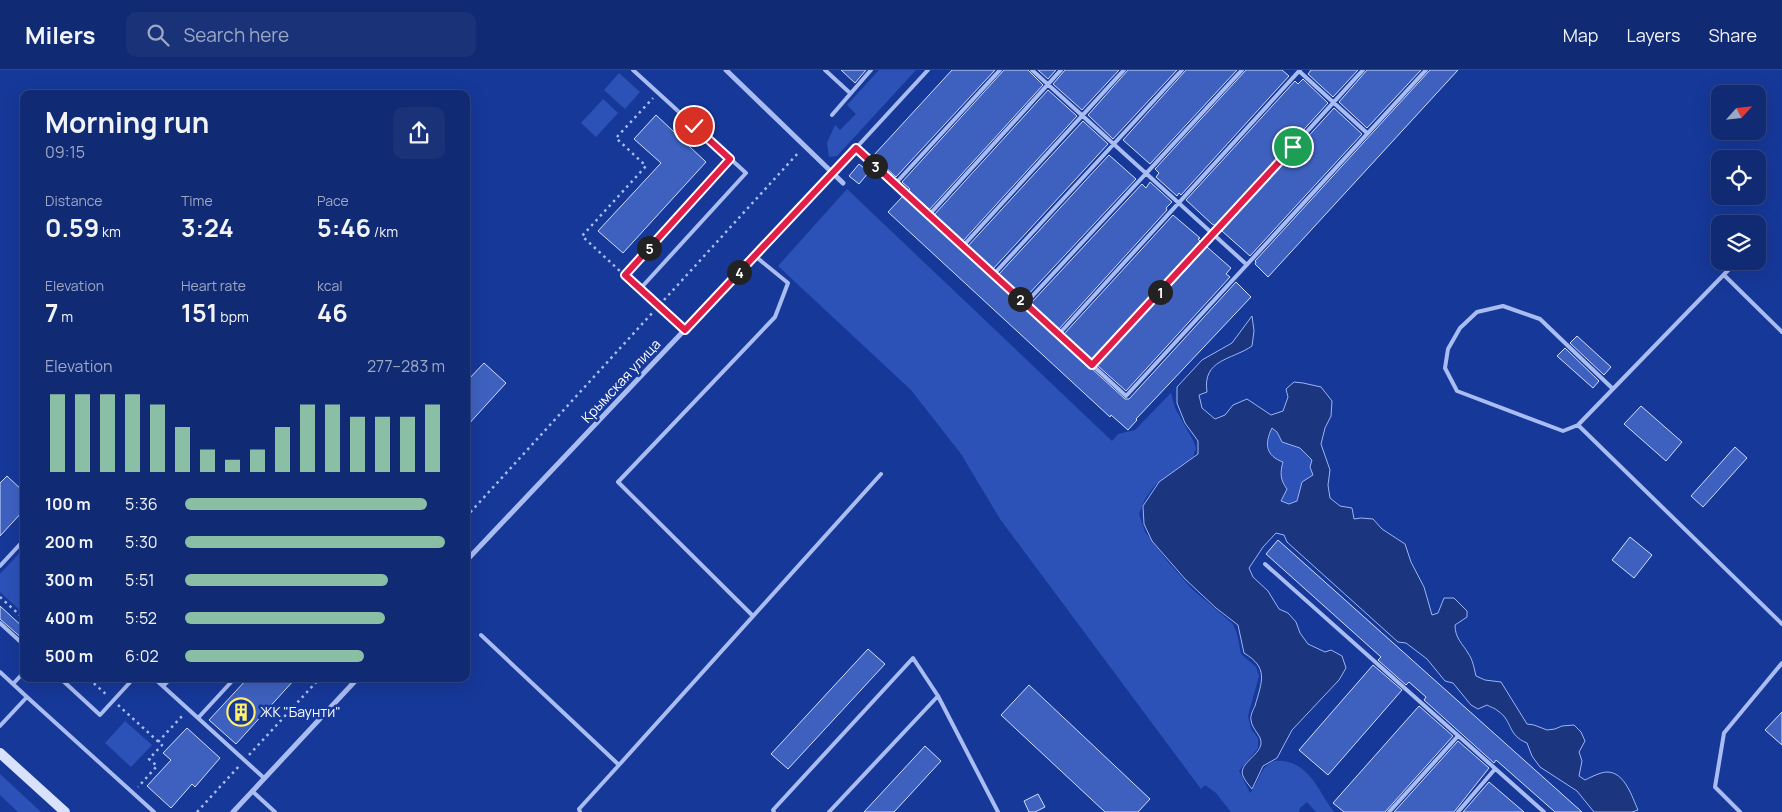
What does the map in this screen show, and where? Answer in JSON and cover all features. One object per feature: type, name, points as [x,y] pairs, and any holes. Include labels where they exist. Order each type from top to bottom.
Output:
[{"type":"street","points":[[726,70],[844,183]]},
{"type":"street","name":"Крымская улица","points":[[470,557],[833,173]]},
{"type":"street","points":[[233,812],[354,682]]},
{"type":"street","points":[[0,753],[65,812]]},
{"type":"lane","points":[[633,70],[746,173],[640,289],[685,330]]},
{"type":"lane","points":[[825,70],[850,93]]},
{"type":"lane","points":[[832,115],[871,70]]},
{"type":"lane","points":[[833,173],[928,70]]},
{"type":"lane","points":[[895,184],[1000,70]]},
{"type":"lane","points":[[1032,70],[1246,264]]},
{"type":"lane","points":[[928,214],[1061,70]]},
{"type":"lane","points":[[963,246],[1124,70]]},
{"type":"lane","points":[[994,274],[1182,70]]},
{"type":"lane","points":[[1025,304],[1242,70]]},
{"type":"lane","points":[[1059,334],[1299,70],[1367,133]]},
{"type":"lane","points":[[1092,365],[1363,70]]},
{"type":"lane","points":[[856,148],[1126,396],[1426,70]]},
{"type":"lane","points":[[753,616],[618,482],[775,317],[788,283],[755,256]]},
{"type":"lane","points":[[1613,389],[1540,319],[1503,306],[1477,312],[1460,328],[1448,349],[1445,368],[1457,391],[1563,431],[1578,425],[1724,275],[1729,270]]},
{"type":"lane","points":[[1724,275],[1782,332]]},
{"type":"lane","points":[[1578,425],[1782,624]]},
{"type":"lane","points":[[580,812],[579,809],[881,474]]},
{"type":"lane","points":[[0,566],[20,544]]},
{"type":"lane","points":[[1265,564],[1544,812]]},
{"type":"lane","points":[[0,623],[20,641]]},
{"type":"lane","points":[[481,635],[619,765]]},
{"type":"lane","points":[[774,812],[773,810],[913,658],[938,696],[998,812]]},
{"type":"lane","points":[[1740,812],[1715,787],[1724,733],[1782,663]]},
{"type":"lane","points":[[0,672],[154,812]]},
{"type":"lane","points":[[13,684],[20,676]]},
{"type":"lane","points":[[64,682],[100,715],[130,682]]},
{"type":"lane","points":[[158,682],[264,778]]},
{"type":"lane","points":[[163,686],[167,682]]},
{"type":"lane","points":[[198,718],[231,682]]},
{"type":"lane","points":[[829,812],[938,696]]},
{"type":"lane","points":[[0,726],[27,697]]},
{"type":"lane","points":[[1389,812],[1458,736]]},
{"type":"lane","points":[[1458,812],[1496,768]]},
{"type":"lane","points":[[252,791],[275,812]]},
{"type":"lane","points":[[1534,812],[1539,807]]},
{"type":"path","points":[[640,289],[582,236],[646,166],[616,138],[658,93]]},
{"type":"path","points":[[470,513],[805,146]]},
{"type":"path","points":[[625,275],[730,159]]},
{"type":"path","points":[[0,598],[20,616]]},
{"type":"path","points":[[92,682],[162,745],[149,759],[156,766],[132,793]]},
{"type":"path","points":[[197,812],[316,682]]},
{"type":"path","points":[[158,742],[188,709]]},
{"type":"shaded area","points":[[879,70],[916,70],[837,156],[829,157],[827,143],[835,125],[840,130],[856,114],[847,105]]},
{"type":"shaded area","points":[[619,73],[640,92],[625,109],[604,90]]},
{"type":"shaded area","points":[[603,99],[618,113],[596,137],[581,123]]},
{"type":"shaded area","points":[[847,189],[1112,441],[1118,434],[1135,430],[1171,393],[1175,408],[1196,448],[1193,457],[1155,485],[1145,499],[1139,514],[1145,532],[1192,589],[1233,624],[1241,654],[1256,667],[1259,676],[1248,716],[1251,729],[1258,738],[1258,748],[1239,771],[1250,793],[1268,765],[1275,761],[1288,762],[1303,770],[1315,782],[1334,812],[1316,812],[1307,802],[1300,808],[1299,812],[1231,812],[1216,793],[1205,785],[1201,789],[1000,519],[961,454],[911,390],[778,266]]},
{"type":"shaded area","points":[[1252,316],[1254,331],[1252,346],[1220,362],[1209,373],[1207,392],[1199,395],[1202,408],[1215,419],[1225,415],[1233,405],[1247,399],[1271,415],[1283,411],[1288,397],[1286,389],[1294,382],[1321,387],[1332,401],[1331,416],[1325,428],[1321,444],[1330,470],[1328,485],[1330,498],[1340,506],[1352,508],[1354,519],[1373,519],[1382,529],[1405,544],[1411,562],[1424,587],[1432,615],[1438,613],[1444,598],[1454,598],[1467,611],[1467,617],[1455,625],[1455,630],[1471,658],[1476,676],[1485,680],[1501,682],[1527,724],[1547,730],[1574,725],[1581,732],[1585,741],[1579,752],[1582,761],[1579,776],[1585,780],[1607,772],[1619,776],[1627,786],[1638,810],[1632,812],[1594,812],[1577,791],[1540,767],[1532,756],[1527,743],[1516,736],[1503,715],[1487,705],[1478,709],[1471,705],[1453,683],[1445,681],[1427,659],[1406,643],[1398,642],[1287,542],[1284,535],[1276,533],[1263,547],[1249,568],[1253,577],[1268,591],[1279,609],[1288,613],[1296,622],[1300,633],[1308,644],[1325,652],[1331,650],[1342,656],[1346,668],[1339,680],[1292,730],[1277,758],[1263,766],[1252,789],[1242,772],[1261,744],[1251,718],[1261,682],[1260,670],[1257,664],[1244,653],[1238,625],[1216,608],[1185,579],[1152,541],[1144,524],[1143,506],[1159,482],[1198,454],[1198,441],[1185,423],[1177,403],[1177,387],[1202,360],[1232,343]],"holes":[[[1272,428],[1277,432],[1282,442],[1300,448],[1312,460],[1310,467],[1313,475],[1302,482],[1297,501],[1289,504],[1281,501],[1287,489],[1281,476],[1283,462],[1270,453],[1267,444]]]},
{"type":"shaded area","points":[[1272,428],[1277,432],[1282,442],[1300,448],[1312,460],[1313,475],[1302,482],[1297,501],[1289,504],[1281,502],[1283,482],[1269,449],[1269,436]]},
{"type":"shaded area","points":[[20,552],[20,610],[0,592],[0,574]]},
{"type":"shaded area","points":[[125,721],[152,745],[131,767],[105,743]]},
{"type":"shaded area","points":[[0,774],[41,812],[18,812],[0,795]]},
{"type":"building","points":[[841,70],[866,70],[855,83]]},
{"type":"building","points":[[952,70],[995,70],[896,177],[873,156]]},
{"type":"building","points":[[1004,70],[1028,70],[1043,85],[929,210],[908,191],[910,189],[902,182]]},
{"type":"building","points":[[1038,70],[1056,70],[1048,79]]},
{"type":"building","points":[[1065,70],[1119,70],[1082,110],[1053,84]]},
{"type":"building","points":[[1128,70],[1177,70],[1113,139],[1088,115]]},
{"type":"building","points":[[1186,70],[1237,70],[1150,164],[1123,140]]},
{"type":"building","points":[[1246,70],[1282,70],[1289,76],[1181,195],[1179,193],[1177,196],[1156,177],[1159,173],[1155,169]]},
{"type":"building","points":[[1311,70],[1358,70],[1333,97],[1308,74]]},
{"type":"building","points":[[1367,70],[1421,70],[1367,128],[1339,102]]},
{"type":"building","points":[[1430,70],[1458,70],[1268,277],[1255,264],[1255,261]]},
{"type":"building","points":[[1303,79],[1328,103],[1216,226],[1212,224],[1186,200],[1295,81],[1298,84]]},
{"type":"building","points":[[1048,90],[1077,116],[963,241],[934,215]]},
{"type":"building","points":[[1334,108],[1362,134],[1250,256],[1222,231]]},
{"type":"building","points":[[656,115],[706,162],[623,253],[598,231],[661,163],[634,139]]},
{"type":"building","points":[[1083,121],[1108,144],[993,269],[968,246]]},
{"type":"building","points":[[1109,155],[1136,179],[1025,298],[999,274]]},
{"type":"building","points":[[859,164],[869,172],[859,184],[849,176]]},
{"type":"building","points":[[1150,182],[1172,202],[1166,208],[1167,210],[1059,329],[1031,303],[1142,184],[1146,188]]},
{"type":"building","points":[[903,196],[1125,399],[1129,399],[1236,282],[1251,297],[1136,419],[1128,430],[1111,415],[1110,417],[888,212]]},
{"type":"building","points":[[1173,215],[1200,238],[1198,239],[1201,242],[1092,360],[1064,334]]},
{"type":"building","points":[[1207,247],[1231,268],[1226,274],[1230,277],[1126,391],[1097,365]]},
{"type":"building","points":[[1577,336],[1611,367],[1604,375],[1570,343]]},
{"type":"building","points":[[1565,348],[1599,381],[1593,388],[1557,356]]},
{"type":"building","points":[[484,363],[506,383],[470,423],[470,378]]},
{"type":"building","points":[[1641,406],[1682,442],[1666,461],[1624,424]]},
{"type":"building","points":[[1735,447],[1747,458],[1703,507],[1691,496]]},
{"type":"building","points":[[7,476],[20,488],[20,514],[0,536],[0,483]]},
{"type":"building","points":[[1630,537],[1652,555],[1634,578],[1612,560]]},
{"type":"building","points":[[1278,540],[1582,812],[1555,812],[1496,760],[1494,763],[1424,700],[1426,697],[1409,682],[1406,685],[1378,660],[1381,657],[1266,554]]},
{"type":"building","points":[[0,606],[20,624],[20,636],[0,619]]},
{"type":"building","points":[[868,649],[885,664],[788,769],[771,754]]},
{"type":"building","points":[[1373,665],[1402,690],[1328,775],[1299,750]]},
{"type":"building","name":"ЖК \"Баунти\"","points":[[244,682],[292,682],[236,744],[209,720]]},
{"type":"building","points":[[1029,685],[1150,799],[1138,812],[1105,812],[1001,715]]},
{"type":"building","points":[[1419,706],[1453,736],[1385,812],[1344,812],[1333,803]]},
{"type":"building","points":[[1782,712],[1782,745],[1765,730]]},
{"type":"building","points":[[187,728],[220,758],[195,787],[192,784],[171,808],[147,786],[171,760],[163,753]]},
{"type":"building","points":[[1458,741],[1489,768],[1454,812],[1394,812]]},
{"type":"building","points":[[925,746],[941,761],[894,812],[864,812]]},
{"type":"building","points":[[1489,782],[1524,812],[1463,812]]},
{"type":"building","points":[[1038,794],[1045,807],[1035,812],[1029,812],[1024,801]]},
{"type":"place","name":"ЖК \"Баунти\"","points":[[241,712]]},
{"type":"route","points":[[694,126],[730,159],[625,275],[685,330],[856,148],[1092,365],[1293,147]]}]
